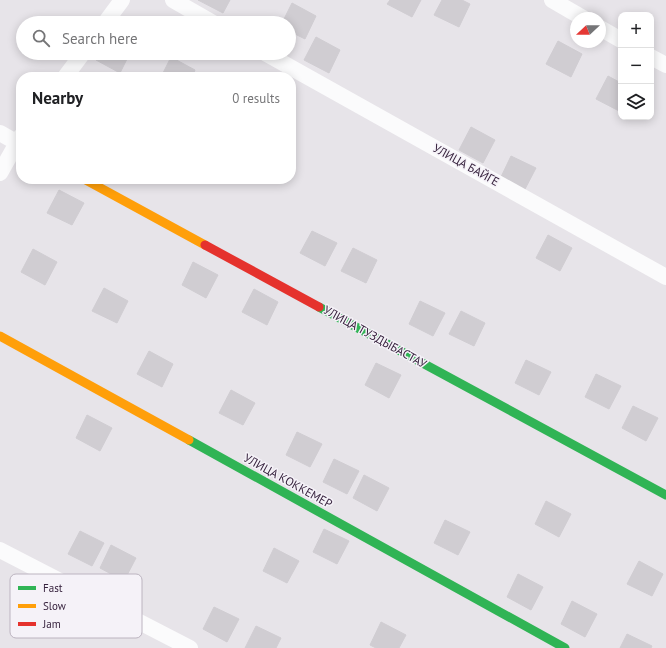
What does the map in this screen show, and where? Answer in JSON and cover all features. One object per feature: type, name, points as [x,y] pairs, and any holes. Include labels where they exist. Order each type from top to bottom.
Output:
[{"type":"street","points":[[110,16],[122,0]]},
{"type":"street","points":[[173,0],[201,16]]},
{"type":"street","points":[[552,0],[573,12]]},
{"type":"street","points":[[606,31],[618,38]]},
{"type":"street","points":[[654,59],[666,66]]},
{"type":"street","points":[[69,72],[78,60]]},
{"type":"street","name":"УЛИЦА БАЙГЕ","points":[[278,60],[666,277]]},
{"type":"street","points":[[0,133],[16,140]]},
{"type":"street","points":[[0,173],[16,146]]},
{"type":"street","name":"УЛИЦА ТУЗДЫБАСТАУ","points":[[93,184],[666,495]]},
{"type":"street","name":"УЛИЦА КОККЕМЕР","points":[[0,336],[565,648]]},
{"type":"street","points":[[0,550],[47,574]]},
{"type":"street","points":[[142,623],[190,648]]},
{"type":"building","points":[[198,0],[230,0],[223,13]]},
{"type":"building","points":[[390,0],[421,0],[412,17],[387,4]]},
{"type":"building","points":[[442,0],[462,0],[470,4],[459,27],[434,15]]},
{"type":"building","points":[[292,3],[316,16],[305,39],[296,34],[296,16],[286,16]]},
{"type":"building","points":[[316,37],[340,50],[329,73],[304,60]]},
{"type":"building","points":[[558,41],[582,54],[571,77],[546,64]]},
{"type":"building","points":[[96,60],[126,60],[120,72]]},
{"type":"building","points":[[170,60],[177,60],[195,70],[194,72],[164,72]]},
{"type":"building","points":[[608,76],[618,81],[618,110],[596,99]]},
{"type":"building","points":[[471,127],[495,140],[483,163],[459,150]]},
{"type":"building","points":[[511,156],[536,168],[524,191],[500,179]]},
{"type":"building","points":[[59,190],[84,203],[72,225],[47,213]]},
{"type":"building","points":[[312,231],[337,243],[325,266],[300,253]]},
{"type":"building","points":[[548,235],[572,248],[560,271],[536,258]]},
{"type":"building","points":[[353,248],[377,260],[366,283],[341,271]]},
{"type":"building","points":[[33,249],[57,262],[45,285],[21,272]]},
{"type":"building","points":[[193,262],[218,275],[206,298],[182,285]]},
{"type":"building","points":[[104,288],[128,301],[117,323],[92,311]]},
{"type":"building","points":[[254,289],[278,302],[267,325],[242,312]]},
{"type":"building","points":[[420,301],[445,313],[433,336],[409,324]]},
{"type":"building","points":[[461,311],[485,323],[474,346],[449,334]]},
{"type":"building","points":[[149,351],[173,364],[162,387],[137,374]]},
{"type":"building","points":[[526,360],[551,372],[539,395],[515,383]]},
{"type":"building","points":[[376,363],[401,375],[389,398],[365,385]]},
{"type":"building","points":[[596,374],[621,386],[609,409],[585,397]]},
{"type":"building","points":[[231,390],[255,403],[243,425],[219,413]]},
{"type":"building","points":[[633,406],[658,418],[646,441],[622,428]]},
{"type":"building","points":[[87,415],[112,428],[100,451],[76,438]]},
{"type":"building","points":[[297,432],[322,444],[310,467],[286,455]]},
{"type":"building","points":[[334,459],[359,471],[347,494],[323,482]]},
{"type":"building","points":[[364,475],[389,488],[377,511],[353,498]]},
{"type":"building","points":[[546,501],[571,514],[559,537],[535,524]]},
{"type":"building","points":[[445,520],[470,532],[458,555],[434,543]]},
{"type":"building","points":[[324,529],[349,541],[337,564],[313,552]]},
{"type":"building","points":[[80,531],[104,543],[92,566],[68,554]]},
{"type":"building","points":[[111,545],[136,558],[128,574],[111,574],[100,568]]},
{"type":"building","points":[[274,548],[299,561],[287,583],[263,571]]},
{"type":"building","points":[[639,561],[663,574],[652,596],[627,584]]},
{"type":"building","points":[[518,574],[543,587],[531,610],[507,597]]},
{"type":"building","points":[[572,601],[597,614],[585,637],[561,624]]},
{"type":"building","points":[[214,607],[239,619],[227,642],[203,629]]},
{"type":"building","points":[[381,622],[406,635],[399,648],[376,648],[370,645]]},
{"type":"building","points":[[256,626],[281,638],[276,648],[245,648]]},
{"type":"building","points":[[627,634],[652,646],[651,648],[620,648]]},
{"type":"traffic: fast","points":[[319,307],[666,495]]},
{"type":"traffic: fast","points":[[189,440],[565,648]]},
{"type":"traffic: slow","points":[[93,184],[205,245]]},
{"type":"traffic: slow","points":[[0,336],[189,440]]},
{"type":"traffic: jam","points":[[205,245],[319,307]]}]
